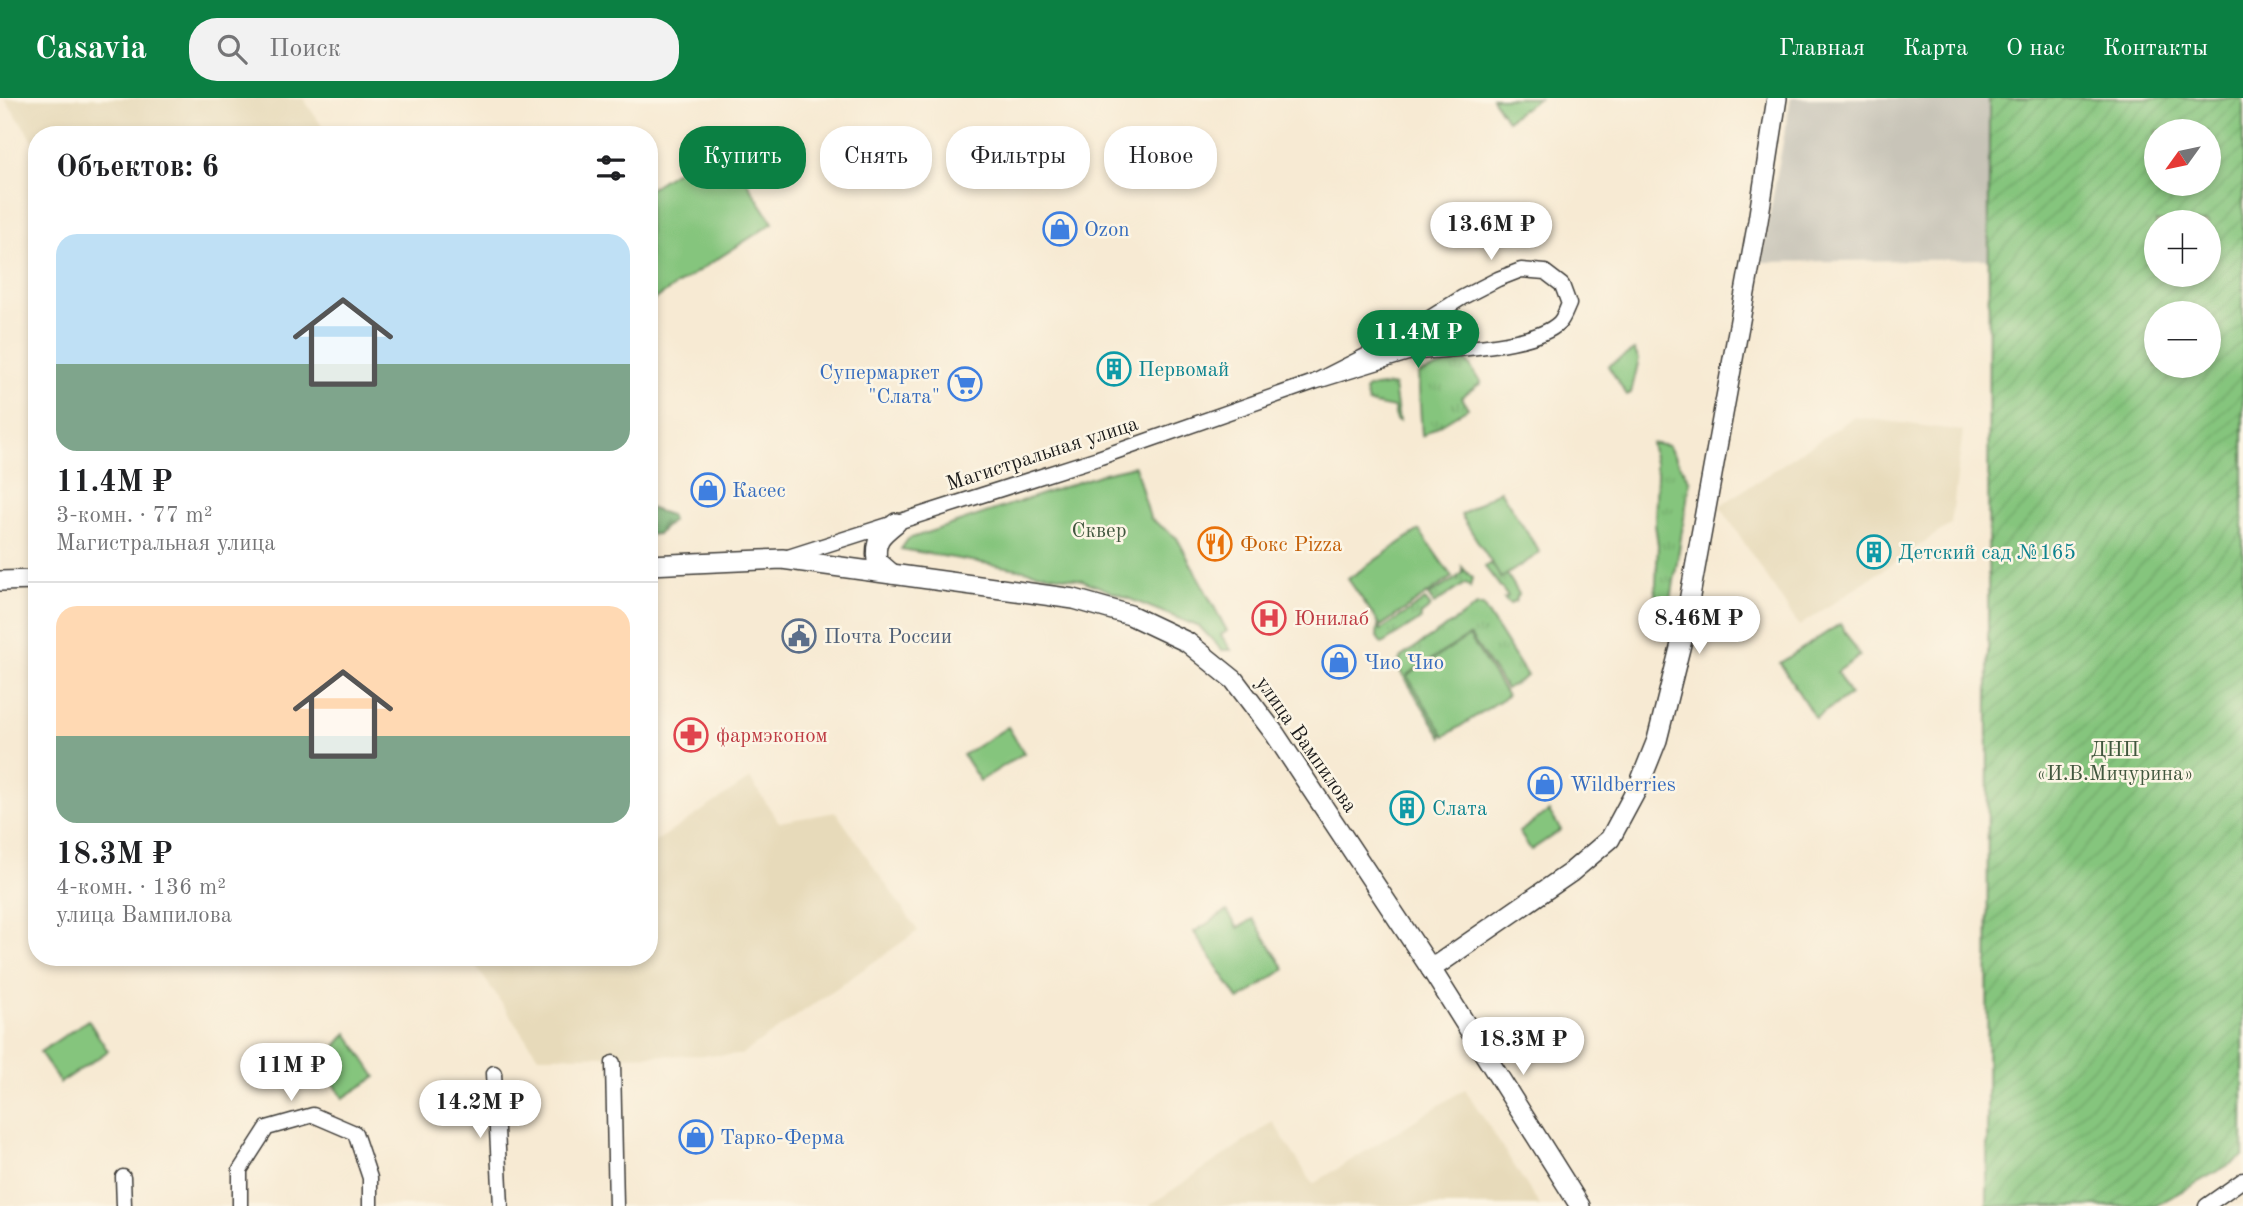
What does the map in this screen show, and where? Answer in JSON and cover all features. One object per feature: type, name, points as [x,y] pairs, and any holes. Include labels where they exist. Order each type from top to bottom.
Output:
[{"type":"street","points":[[1432,969],[1570,873],[1611,839],[1639,785],[1657,740],[1682,640],[1758,221],[1777,98]]},
{"type":"street","name":"Магистральная улица","points":[[782,559],[1098,458],[1314,383],[1408,354],[1520,341],[1543,335],[1561,321],[1569,304],[1562,285],[1545,272],[1521,270],[1463,296],[1387,345],[1314,383]]},
{"type":"street","points":[[892,574],[877,561],[875,547],[882,534],[896,523]]},
{"type":"street","name":"улица Вампилова","points":[[658,565],[782,559],[1074,599],[1130,615],[1187,642],[1234,681],[1275,734],[1432,969],[1580,1206]]},
{"type":"street","points":[[0,581],[28,580]]},
{"type":"street","points":[[613,1063],[616,1206]]},
{"type":"street","points":[[494,1073],[501,1206]]},
{"type":"street","points":[[240,1206],[240,1170],[267,1128],[313,1115],[355,1133],[370,1178],[370,1206]]},
{"type":"street","points":[[123,1177],[124,1206]]},
{"type":"street","points":[[2206,1206],[2243,1180]]},
{"type":"shaded area","points":[[4,98],[303,98],[322,126],[28,126],[28,133]]},
{"type":"shaded area","points":[[1791,98],[1989,98],[1989,259],[1761,262]]},
{"type":"shaded area","points":[[1854,417],[1963,431],[1951,524],[1799,626],[1720,506]]},
{"type":"shaded area","points":[[750,779],[779,822],[836,812],[918,931],[741,1055],[538,1056],[476,966],[658,966],[658,840]]},
{"type":"shaded area","points":[[1465,1089],[1540,1206],[1149,1206],[1273,1122],[1313,1184]]},
{"type":"green space","points":[[1492,98],[1539,98],[1507,120]]},
{"type":"green space","name":"ДНП «И.В.Мичурина»","points":[[1989,98],[2243,98],[2243,1157],[2155,1206],[1987,1206]]},
{"type":"green space","points":[[679,169],[679,189],[751,189],[773,223],[658,297],[658,183]]},
{"type":"green space","points":[[1634,350],[1639,359],[1631,393],[1627,395],[1608,366]]},
{"type":"green space","points":[[1465,358],[1481,383],[1461,397],[1468,408],[1422,436],[1418,374]]},
{"type":"green space","points":[[1394,386],[1399,421],[1396,420],[1394,408],[1368,403],[1365,391],[1367,388]]},
{"type":"green space","points":[[1651,443],[1668,446],[1690,481],[1668,619],[1654,620],[1658,545],[1655,524],[1657,473]]},
{"type":"green space","name":"Сквер","points":[[1135,466],[1150,518],[1177,538],[1227,631],[1221,635],[1231,650],[1222,650],[1200,627],[1082,580],[901,549],[908,539],[1108,472]]},
{"type":"green space","points":[[1500,490],[1540,553],[1501,578],[1461,515]]},
{"type":"green space","points":[[658,511],[670,515],[672,521],[658,534]]},
{"type":"green space","points":[[1419,530],[1452,577],[1381,626],[1348,579]]},
{"type":"green space","points":[[1489,564],[1499,567],[1507,574],[1519,594],[1515,602],[1510,604],[1504,599],[1508,597],[1485,567]]},
{"type":"green space","points":[[1462,567],[1472,578],[1470,587],[1466,583],[1434,604],[1428,596],[1458,579],[1463,573]]},
{"type":"green space","points":[[1425,600],[1431,607],[1421,615],[1421,619],[1382,644],[1377,637],[1378,626],[1381,630]]},
{"type":"green space","points":[[1477,606],[1483,606],[1527,676],[1506,689],[1470,635],[1408,674],[1444,730],[1442,737],[1397,666],[1401,657]]},
{"type":"green space","points":[[1840,624],[1860,656],[1837,672],[1850,695],[1815,718],[1780,663]]},
{"type":"green space","points":[[1469,636],[1507,696],[1445,736],[1407,676]]},
{"type":"green space","points":[[1008,727],[1024,753],[980,781],[963,755]]},
{"type":"green space","points":[[1549,811],[1561,830],[1531,850],[1519,832]]},
{"type":"green space","points":[[1227,911],[1238,928],[1253,919],[1285,969],[1239,1000],[1194,932]]},
{"type":"green space","points":[[88,1020],[108,1051],[60,1083],[40,1052]]},
{"type":"green space","points":[[347,1033],[376,1077],[343,1098],[321,1064]]},
{"type":"place","name":"Ozon","points":[[1060,229]]},
{"type":"place","name":"Первомай","points":[[1114,369]]},
{"type":"place","name":"Супермаркет \"Слата\"","points":[[965,384]]},
{"type":"place","name":"Касес","points":[[708,490]]},
{"type":"place","name":"Фокс Pizza","points":[[1215,544]]},
{"type":"place","name":"Детский сад №165","points":[[1874,552]]},
{"type":"place","name":"Юнилаб","points":[[1269,618]]},
{"type":"place","name":"Почта России","points":[[799,636]]},
{"type":"place","name":"Чио Чио","points":[[1339,662]]},
{"type":"place","name":"фармэконом","points":[[691,735]]},
{"type":"place","name":"Wildberries","points":[[1545,784]]},
{"type":"place","name":"Слата","points":[[1407,808]]},
{"type":"place","name":"Тарко-Ферма","points":[[696,1137]]}]
